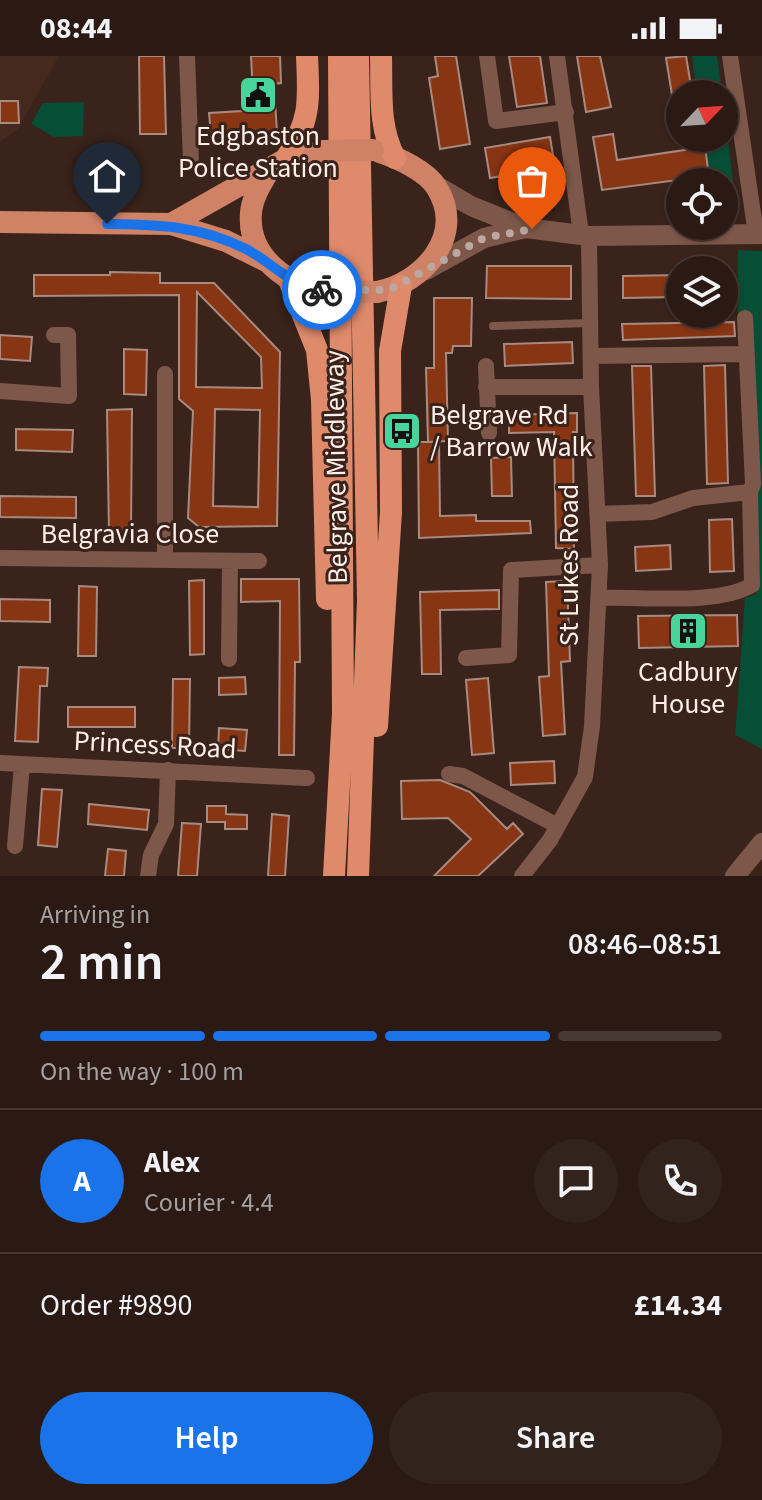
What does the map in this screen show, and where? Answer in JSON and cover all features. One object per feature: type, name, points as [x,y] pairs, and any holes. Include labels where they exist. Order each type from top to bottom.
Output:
[{"type":"highway","points":[[277,166],[303,131],[309,113],[307,56]]},
{"type":"highway","name":"Belgrave Middleway","points":[[333,876],[343,713],[339,56]]},
{"type":"highway","name":"Belgrave Middleway","points":[[358,56],[368,600],[358,875]]},
{"type":"highway","points":[[381,56],[383,122],[386,142],[395,158]]},
{"type":"highway","points":[[289,280],[317,350],[322,400],[333,876]]},
{"type":"highway","points":[[358,875],[368,834],[383,648],[391,512],[389,367],[401,286]]},
{"type":"main road","points":[[0,222],[171,224],[226,241],[266,261],[289,280],[327,291],[377,292],[401,286],[426,270],[445,233],[444,205],[437,186],[395,158],[373,150],[324,151],[277,166],[171,224]]},
{"type":"main road","points":[[266,261],[255,236],[251,210],[277,166]]},
{"type":"street","points":[[187,56],[191,162]]},
{"type":"street","points":[[487,56],[496,121],[566,112]]},
{"type":"street","name":"St Lukes Road","points":[[522,876],[558,826],[585,777],[592,726],[599,598],[591,323],[585,235],[557,56]]},
{"type":"street","points":[[437,186],[471,206],[526,228],[585,235],[759,234],[730,56]]},
{"type":"street","points":[[426,270],[484,238],[526,228]]},
{"type":"street","points":[[599,598],[715,596],[742,591],[752,585],[750,492],[753,484],[745,318]]},
{"type":"street","points":[[0,391],[69,396],[68,335],[54,335]]},
{"type":"street","points":[[591,356],[745,354]]},
{"type":"street","points":[[486,366],[489,433]]},
{"type":"street","points":[[165,374],[165,560]]},
{"type":"street","points":[[486,387],[591,387]]},
{"type":"street","points":[[598,514],[652,512],[693,498],[750,492]]},
{"type":"street","name":"Belgravia Close","points":[[0,558],[259,561]]},
{"type":"street","points":[[229,659],[230,561]]},
{"type":"street","points":[[466,658],[509,655],[511,570],[600,565]]},
{"type":"street","name":"Princess Road","points":[[0,763],[307,778]]},
{"type":"street","points":[[15,846],[22,765]]},
{"type":"street","points":[[148,876],[151,855],[166,824],[168,770]]},
{"type":"street","points":[[449,774],[463,776],[558,826]]},
{"type":"street","points":[[735,876],[762,843]]},
{"type":"lane","points":[[493,326],[591,323]]},
{"type":"shaded area","points":[[0,56],[59,56],[18,129],[0,142]]},
{"type":"green space","points":[[692,56],[717,56],[720,80],[695,80]]},
{"type":"green space","points":[[84,102],[83,136],[54,137],[31,124],[43,103]]},
{"type":"green space","points":[[706,152],[729,152],[731,168],[708,168]]},
{"type":"green space","points":[[738,250],[762,251],[762,749],[735,735],[745,598],[756,594],[758,587],[738,316]]},
{"type":"building","points":[[139,56],[164,56],[166,134],[140,134]]},
{"type":"building","name":"Edgbaston Police Station","points":[[251,56],[280,56],[281,83],[264,85],[275,101],[277,132],[211,135],[209,113],[242,111],[241,95],[253,95]]},
{"type":"building","points":[[435,56],[456,56],[470,144],[440,149],[429,78],[438,76]]},
{"type":"building","points":[[509,56],[540,56],[547,103],[517,107]]},
{"type":"building","points":[[577,56],[600,56],[611,107],[586,112]]},
{"type":"building","points":[[686,56],[690,80],[670,80],[666,58]]},
{"type":"building","points":[[0,101],[18,101],[19,123],[0,123]]},
{"type":"building","points":[[613,134],[617,160],[671,152],[706,152],[708,168],[666,168],[666,182],[602,190],[593,137]]},
{"type":"building","points":[[550,137],[555,167],[490,178],[485,148]]},
{"type":"building","points":[[487,266],[571,266],[571,299],[486,298]]},
{"type":"building","points":[[110,272],[160,273],[160,283],[214,283],[280,352],[277,526],[199,527],[188,518],[193,411],[179,399],[179,295],[34,296],[34,275],[110,275]],"holes":[[[197,292],[261,357],[262,388],[196,387]],[[215,409],[260,410],[258,507],[213,506]]]},
{"type":"building","points":[[666,275],[666,297],[623,298],[623,276]]},
{"type":"building","points":[[434,298],[472,298],[471,346],[453,346],[452,353],[446,353],[448,441],[428,442],[426,368],[434,368]]},
{"type":"building","points":[[666,323],[666,328],[734,328],[735,336],[623,340],[622,324]]},
{"type":"building","points":[[0,335],[32,337],[30,361],[0,359]]},
{"type":"building","points":[[572,342],[573,363],[505,366],[504,344]]},
{"type":"building","points":[[124,349],[147,350],[146,395],[124,394]]},
{"type":"building","points":[[725,365],[728,483],[707,484],[704,366]]},
{"type":"building","points":[[632,366],[651,366],[655,496],[636,496]]},
{"type":"building","points":[[132,409],[131,534],[109,534],[107,410]]},
{"type":"building","points":[[577,413],[577,432],[573,432],[574,549],[556,548],[554,432],[509,433],[509,415]]},
{"type":"building","points":[[16,429],[73,430],[72,452],[16,450]]},
{"type":"building","points":[[418,442],[439,442],[440,516],[476,515],[476,521],[530,521],[531,533],[419,538]]},
{"type":"building","points":[[511,457],[512,496],[492,496],[491,458]]},
{"type":"building","points":[[0,496],[76,497],[76,518],[0,517]]},
{"type":"building","points":[[732,519],[734,571],[710,572],[709,520]]},
{"type":"building","points":[[670,545],[671,569],[636,571],[635,547]]},
{"type":"building","points":[[241,579],[299,579],[300,662],[295,662],[294,755],[279,755],[280,601],[241,602]]},
{"type":"building","points":[[204,580],[204,654],[190,655],[189,581]]},
{"type":"building","points":[[567,581],[570,661],[561,662],[565,734],[543,736],[539,677],[549,676],[546,582]]},
{"type":"building","points":[[79,586],[97,587],[96,656],[78,656]]},
{"type":"building","points":[[499,590],[499,609],[440,610],[441,674],[422,674],[420,592]]},
{"type":"building","points":[[0,599],[50,600],[50,622],[0,621]]},
{"type":"building","name":"Cadbury House","points":[[737,615],[738,646],[639,648],[638,616]]},
{"type":"building","points":[[19,667],[48,668],[47,686],[40,686],[38,742],[15,741]]},
{"type":"building","points":[[245,677],[246,694],[219,695],[219,678]]},
{"type":"building","points":[[488,678],[494,753],[472,755],[466,680]]},
{"type":"building","points":[[173,679],[190,679],[189,748],[172,748]]},
{"type":"building","points":[[68,707],[135,707],[135,727],[68,727]]},
{"type":"building","points":[[219,728],[247,730],[245,751],[218,749]]},
{"type":"building","points":[[554,761],[555,783],[511,785],[510,763]]},
{"type":"building","points":[[440,780],[470,792],[507,829],[513,823],[523,834],[478,876],[434,876],[471,839],[448,818],[402,819],[401,781]]},
{"type":"building","points":[[42,789],[62,790],[57,847],[38,845]]},
{"type":"building","points":[[89,804],[149,810],[147,830],[88,824]]},
{"type":"building","points":[[207,806],[226,806],[226,814],[247,815],[247,829],[225,829],[225,822],[207,822]]},
{"type":"building","points":[[272,814],[289,816],[285,876],[268,876]]},
{"type":"building","points":[[182,823],[201,824],[197,876],[178,876]]},
{"type":"building","points":[[108,849],[126,851],[124,876],[105,876]]},
{"type":"way so far","points":[[322,290],[352,293],[389,290],[416,278],[484,238],[496,233],[532,229]]},
{"type":"place","name":"Edgbaston Police Station","points":[[258,95]]},
{"type":"place","name":"Belgrave Rd / Barrow Walk","points":[[402,431]]},
{"type":"place","name":"Cadbury House","points":[[688,631]]},
{"type":"route","points":[[107,224],[171,224],[194,230],[246,249],[289,280],[322,290]]}]
